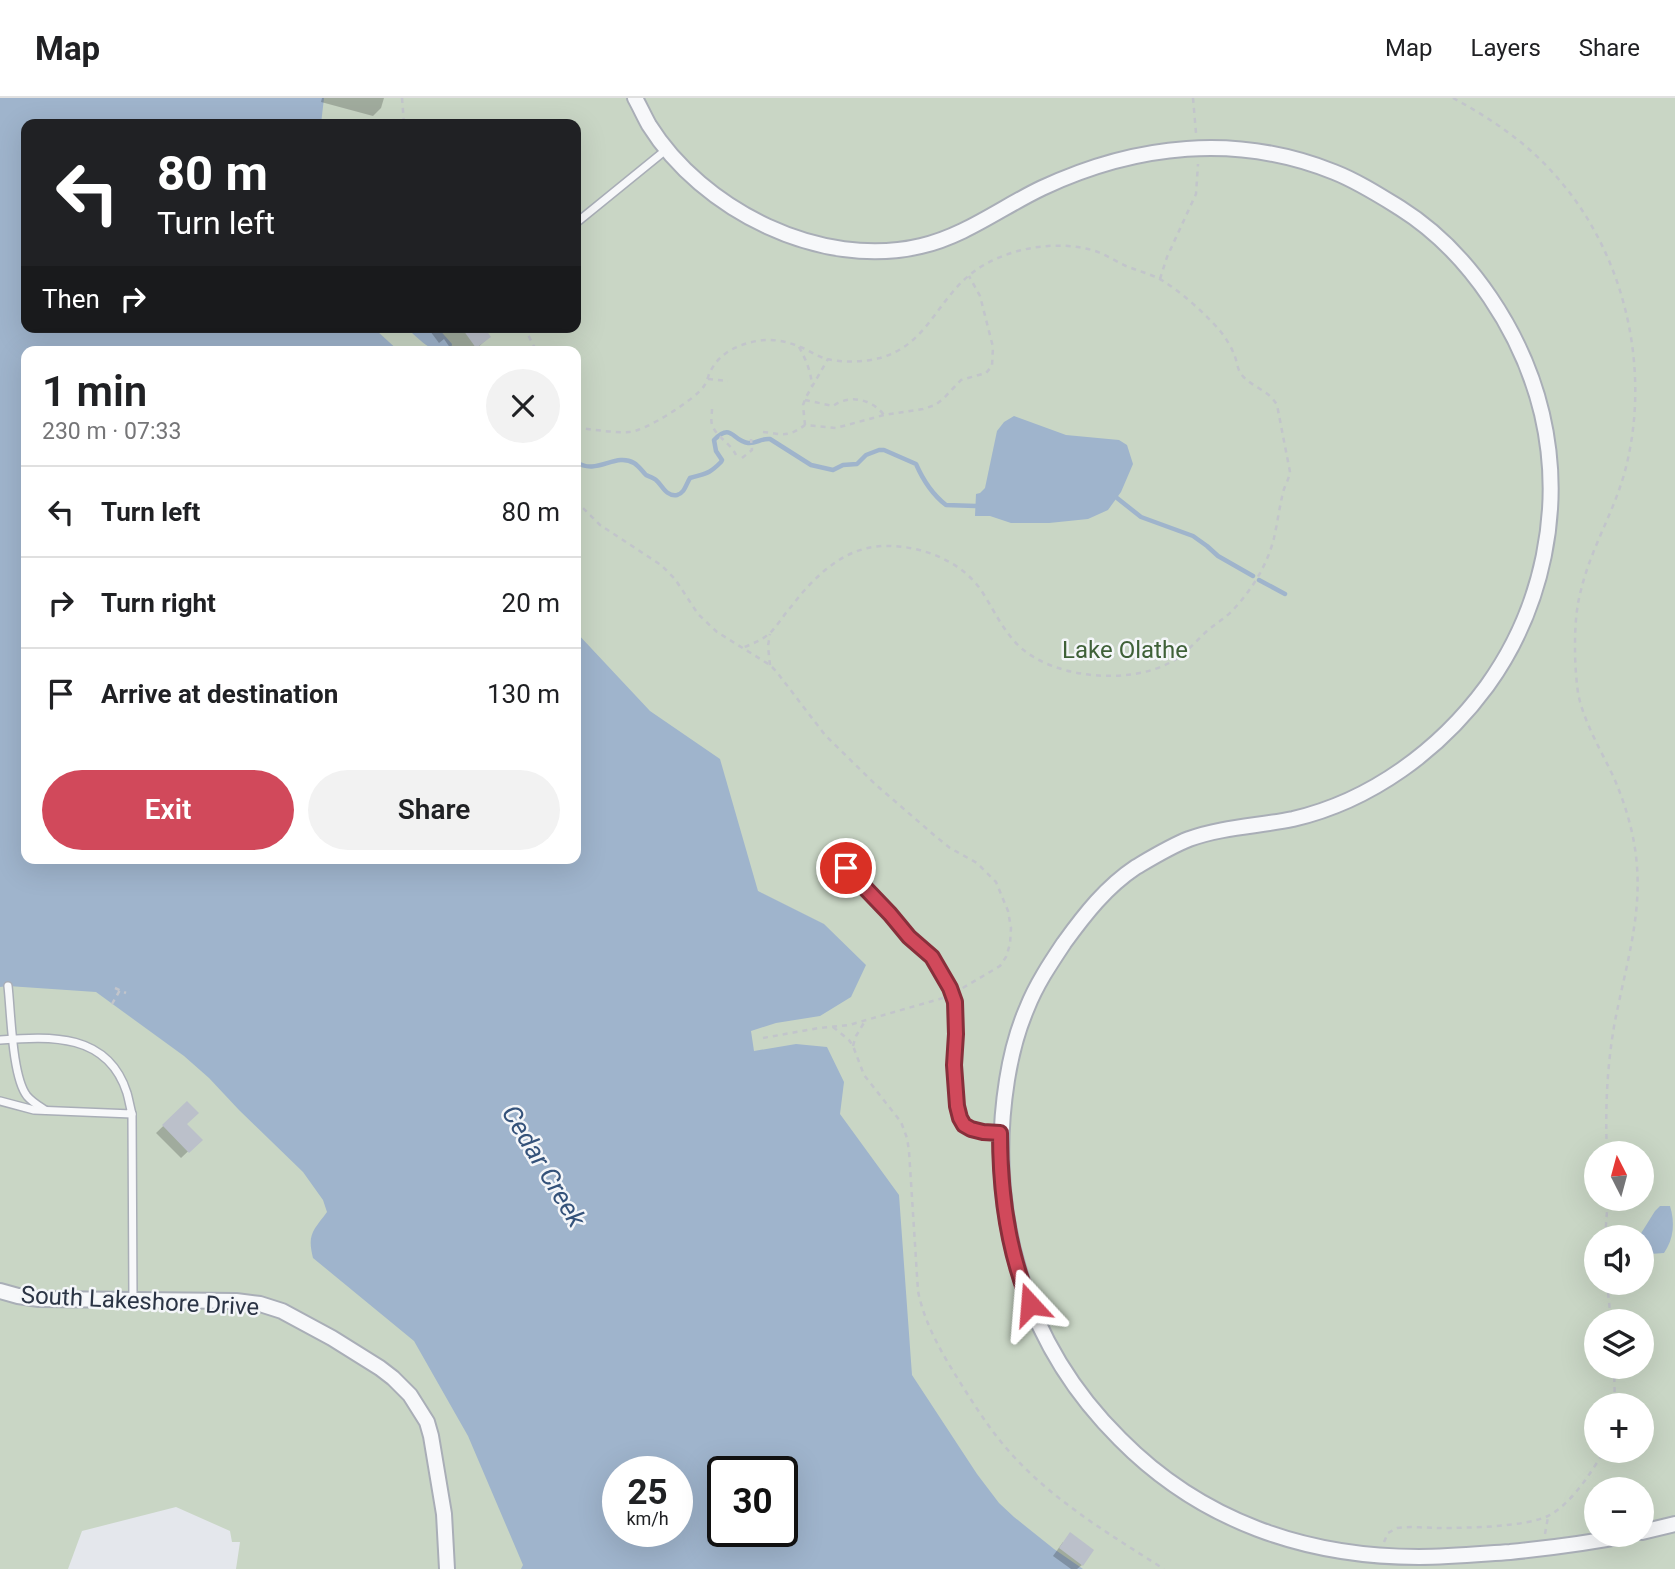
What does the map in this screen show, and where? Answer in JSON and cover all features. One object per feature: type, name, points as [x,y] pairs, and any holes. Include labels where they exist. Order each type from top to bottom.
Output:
[{"type":"street","points":[[635,98],[667,149],[707,189],[776,231],[841,250],[876,253],[914,248],[945,239],[1058,180],[1142,155],[1181,148],[1245,149],[1279,155],[1334,172],[1360,184],[1416,218],[1463,261],[1493,304],[1531,378],[1543,418],[1548,450],[1549,529],[1543,563],[1529,612],[1512,647],[1490,682],[1464,715],[1402,771],[1368,791],[1298,818],[1191,838],[1130,871],[1108,888],[1060,948],[1028,1004],[1011,1057],[1000,1133],[1002,1193],[1013,1252],[1024,1290],[1052,1350],[1117,1437],[1150,1468],[1193,1499],[1266,1533],[1312,1545],[1365,1554],[1419,1557],[1480,1554],[1584,1542]]},
{"type":"street","name":"South Lakeshore Drive","points":[[0,1291],[18,1297],[39,1299],[236,1301],[260,1304],[282,1311],[332,1338],[393,1378],[410,1395],[426,1422],[431,1436],[444,1514],[447,1569]]},
{"type":"street","points":[[1654,1529],[1675,1524]]},
{"type":"lane","points":[[581,219],[667,149]]},
{"type":"lane","points":[[846,868],[909,937],[932,957],[955,1002],[957,1023],[954,1065],[960,1118],[964,1125],[971,1129],[1000,1133]]},
{"type":"lane","points":[[8,986],[21,1085],[28,1097],[46,1111]]},
{"type":"lane","points":[[0,1040],[56,1038],[77,1041],[103,1055],[115,1069],[127,1091],[132,1114],[133,1300]]},
{"type":"lane","points":[[0,1101],[34,1110],[132,1114]]},
{"type":"path","points":[[402,98],[404,119]]},
{"type":"path","points":[[1193,98],[1197,141]]},
{"type":"path","points":[[1453,98],[1477,110],[1514,136],[1553,173],[1573,197],[1591,224],[1618,284],[1631,336],[1636,401],[1632,441],[1615,504],[1595,547],[1580,591],[1576,614],[1578,692],[1622,801],[1634,844],[1637,869],[1637,905],[1633,933],[1608,1067],[1606,1141]]},
{"type":"path","points":[[1160,280],[1173,243],[1196,194],[1198,157]]},
{"type":"path","points":[[581,429],[628,432],[641,429],[684,405],[701,391],[712,368],[724,353],[747,343],[774,340],[799,346],[828,359],[856,361],[887,355],[911,342],[925,330],[947,299],[984,265],[1012,253],[1051,246],[1098,252],[1160,280],[1187,299],[1222,333],[1242,375],[1273,398],[1277,405],[1290,472],[1282,492],[1274,539],[1258,577],[1230,613],[1184,654],[1164,666],[1130,674],[1093,675],[1045,663],[1022,649],[1003,627],[980,588],[956,565],[923,550],[900,546],[881,546],[855,551],[842,557],[820,574],[770,632],[742,648]]},
{"type":"path","points":[[764,432],[785,436],[805,425],[836,428],[884,415],[923,409],[943,399],[961,380],[986,373],[992,366],[993,347],[984,309],[969,276]]},
{"type":"path","points":[[799,346],[811,374],[812,386]]},
{"type":"path","points":[[805,425],[803,405],[828,359]]},
{"type":"path","points":[[708,379],[728,381]]},
{"type":"path","points":[[805,401],[833,406],[840,401],[859,400],[874,405],[884,415]]},
{"type":"path","points":[[712,409],[716,432],[736,455]]},
{"type":"path","points":[[742,458],[750,453],[751,439]]},
{"type":"path","points":[[581,506],[607,530],[661,565],[675,579],[706,622],[776,671],[825,735],[875,784],[933,835],[977,863],[996,882],[1008,911],[1011,928],[1006,957],[1000,966],[960,989]]},
{"type":"path","points":[[770,632],[770,666]]},
{"type":"path","points":[[116,988],[126,993]]},
{"type":"path","points":[[112,1004],[120,990]]},
{"type":"path","points":[[762,1038],[865,1021],[946,997]]},
{"type":"path","points":[[853,1046],[865,1021]]},
{"type":"path","points":[[832,1027],[853,1046],[864,1075],[905,1130],[909,1151],[919,1291],[924,1311],[948,1363],[993,1432],[1040,1483],[1164,1569]]},
{"type":"path","points":[[1383,1548],[1388,1533],[1397,1528],[1505,1525],[1548,1516],[1568,1499],[1596,1463]]},
{"type":"path","points":[[1545,1541],[1544,1530],[1548,1516]]},
{"type":"green space","name":"Lake Olathe","points":[[0,98],[1675,98],[1675,1569],[236,1569],[240,1542],[232,1542],[230,1531],[176,1507],[82,1531],[68,1569],[0,1569]]},
{"type":"water","name":"Cedar Creek","points":[[0,98],[324,98],[322,119],[21,119],[21,333],[379,333],[393,346],[21,346],[21,864],[581,864],[581,637],[650,711],[720,759],[758,891],[824,924],[866,965],[851,997],[820,1016],[776,1023],[751,1031],[754,1051],[796,1044],[827,1047],[844,1082],[840,1114],[899,1195],[912,1375],[999,1503],[1054,1549],[1083,1569],[521,1569],[523,1565],[468,1436],[414,1341],[313,1258],[312,1233],[327,1212],[323,1200],[303,1172],[184,1056],[96,992],[0,987]]},
{"type":"water","points":[[412,333],[442,333],[452,344],[429,346]]},
{"type":"water","points":[[1014,416],[1066,435],[1119,440],[1127,445],[1133,464],[1121,492],[1108,510],[1088,519],[1049,523],[1011,523],[990,516],[975,516],[976,494],[985,488],[997,431],[1004,422]]},
{"type":"water","points":[[1660,1206],[1670,1206],[1673,1218],[1672,1236],[1664,1253],[1654,1254],[1654,1225],[1646,1225]]},
{"type":"building","points":[[465,333],[488,333],[491,337],[475,346]]},
{"type":"building","points":[[187,1101],[199,1113],[187,1124],[203,1140],[189,1153],[162,1125]]},
{"type":"building","points":[[1070,1532],[1094,1550],[1083,1566],[1059,1548]]},
{"type":"waterway","points":[[581,464],[591,467],[627,460],[655,479],[667,492],[677,495],[684,490],[690,478],[710,471],[721,462],[714,440],[728,433],[748,443],[770,439],[811,465],[833,470],[843,465],[857,464],[866,455],[884,450],[916,464],[929,487],[946,505],[976,506]]},
{"type":"waterway","points":[[1117,498],[1141,517],[1193,536],[1218,556],[1253,576]]},
{"type":"waterway","points":[[1259,580],[1285,594]]},
{"type":"route","points":[[846,868],[909,937],[932,957],[950,988],[957,1013],[954,1065],[960,1118],[964,1125],[971,1129],[1000,1133],[1002,1193],[1006,1220],[1030,1304]]}]
